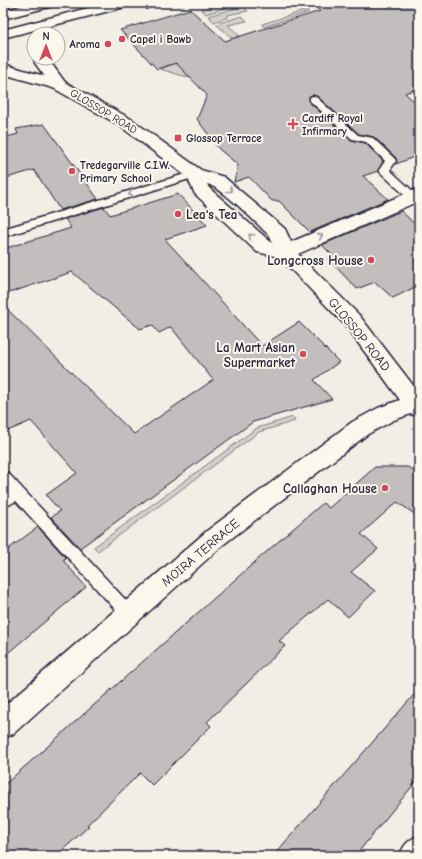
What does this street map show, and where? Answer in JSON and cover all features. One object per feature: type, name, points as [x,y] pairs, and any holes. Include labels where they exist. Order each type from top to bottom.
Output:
[{"type":"street","points":[[3,15],[48,3]]},
{"type":"street","points":[[3,34],[82,15],[124,3]]},
{"type":"street","points":[[66,29],[82,15]]},
{"type":"street","points":[[45,66],[59,85]]},
{"type":"street","name":"GLOSSOP ROAD","points":[[3,69],[59,85],[125,122],[195,174],[201,190],[264,248],[285,252],[352,320],[418,405]]},
{"type":"street","points":[[285,252],[416,195]]},
{"type":"street","name":"MOIRA TERRACE","points":[[3,726],[128,613],[216,537],[360,428],[386,414],[418,405]]},
{"type":"street","points":[[414,856],[419,850]]},
{"type":"lane","points":[[313,99],[355,136],[369,140],[391,161],[384,170],[416,195]]},
{"type":"lane","points":[[3,233],[195,174]]},
{"type":"lane","points":[[3,477],[128,613]]},
{"type":"lane","points":[[3,502],[17,493]]},
{"type":"shaded area","points":[[223,3],[242,3],[228,5],[229,7],[206,14],[201,9]]},
{"type":"shaded area","points":[[243,6],[248,11],[227,15],[229,17],[214,22],[208,16]]},
{"type":"shaded area","points":[[307,10],[309,12],[264,27],[262,24]]},
{"type":"shaded area","points":[[242,16],[247,21],[228,25],[241,37],[233,39],[216,24]]},
{"type":"shaded area","points":[[177,63],[190,78],[160,69]]},
{"type":"shaded area","points":[[293,417],[295,421],[259,432],[98,551],[94,547],[257,428]]},
{"type":"building","name":"Cardiff Royal Infirmary","points":[[311,3],[419,3],[419,88],[405,93],[419,106],[419,155],[396,164],[396,158],[374,137],[359,134],[317,96],[310,96],[309,102],[351,140],[365,143],[383,161],[378,171],[363,176],[388,199],[310,232],[279,201],[272,201],[249,177],[234,182],[238,165],[219,149],[197,119],[207,95],[176,63],[157,69],[120,30],[190,9],[225,41],[320,11]]},
{"type":"building","points":[[44,124],[98,199],[60,210],[34,170],[3,179],[3,138],[18,134],[16,129]]},
{"type":"building","points":[[178,194],[207,225],[165,239],[262,346],[299,322],[339,362],[314,380],[332,399],[253,422],[80,548],[51,517],[60,511],[46,495],[77,473],[31,421],[3,433],[3,305],[134,434],[213,380],[171,327],[159,333],[152,325],[140,329],[72,272],[3,295],[3,249],[71,228],[65,219],[104,207],[110,215]]},
{"type":"building","name":"Longcross House","points":[[401,211],[419,228],[419,285],[393,298],[375,282],[357,289],[328,259],[333,256],[322,245]]},
{"type":"building","points":[[375,467],[408,467],[419,474],[419,517],[397,502],[361,534],[378,549],[351,572],[375,591],[348,617],[328,599],[279,641],[285,646],[207,722],[211,726],[152,785],[140,773],[87,825],[89,826],[56,856],[3,856],[3,786],[323,503],[329,508]]},
{"type":"building","points":[[38,527],[66,558],[63,560],[86,587],[3,657],[3,553]]},
{"type":"building","points":[[419,689],[419,778],[355,856],[273,856]]},
{"type":"place","name":"Capel i Bawb","points":[[122,39]]},
{"type":"place","name":"Aroma","points":[[108,44]]},
{"type":"place","name":"Cardiff Royal Infirmary","points":[[293,124]]},
{"type":"place","name":"Glossop Terrace","points":[[178,138]]},
{"type":"place","name":"Tredegarville C.I.W. Primary School","points":[[72,171]]},
{"type":"place","name":"Lea's Tea","points":[[178,214]]},
{"type":"place","name":"Longcross House","points":[[371,260]]},
{"type":"place","name":"La Mart Asian Supermarket","points":[[303,354]]},
{"type":"place","name":"Callaghan House","points":[[385,488]]}]
